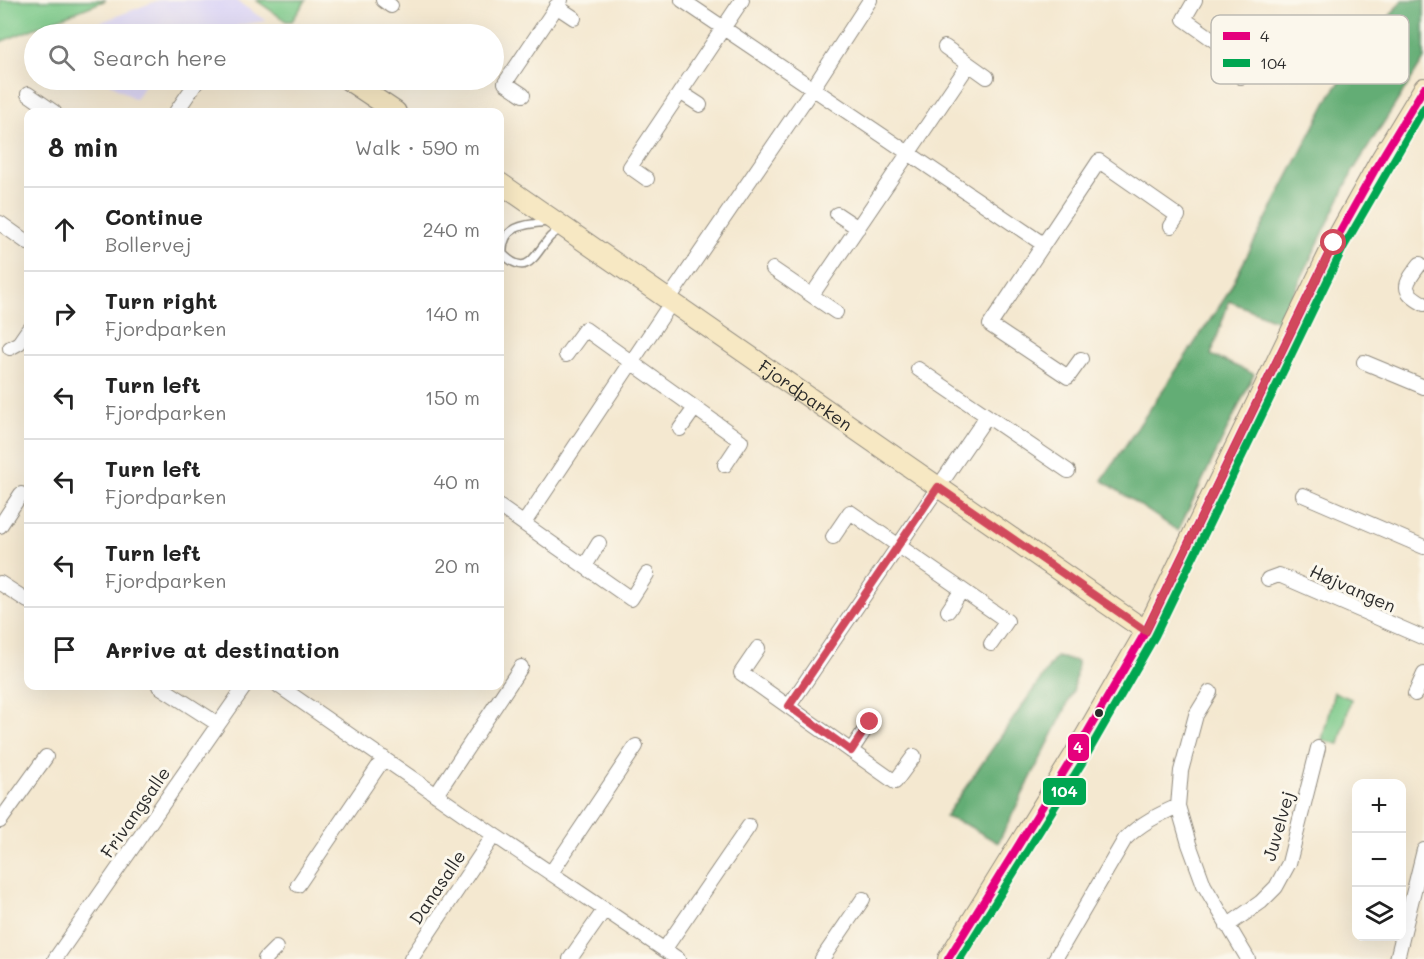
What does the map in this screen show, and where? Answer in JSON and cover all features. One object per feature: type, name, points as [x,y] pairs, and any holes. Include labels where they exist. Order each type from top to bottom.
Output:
[{"type":"main road","points":[[948,959],[1073,757],[1146,631],[1334,243],[1424,88]]},
{"type":"main road","points":[[363,90],[390,108]]},
{"type":"main road","name":"Fjordparken","points":[[504,186],[1146,631]]},
{"type":"street","points":[[682,0],[1043,244]]},
{"type":"street","points":[[647,179],[630,167],[742,0]]},
{"type":"street","points":[[524,523],[870,0]]},
{"type":"street","points":[[1195,0],[1184,19],[1211,38]]},
{"type":"street","points":[[523,95],[505,83],[559,3],[574,18]]},
{"type":"street","points":[[945,47],[987,76]]},
{"type":"street","points":[[812,295],[969,64]]},
{"type":"street","points":[[179,108],[191,90]]},
{"type":"street","points":[[680,92],[700,105]]},
{"type":"street","points":[[28,94],[48,108]]},
{"type":"street","points":[[1081,359],[1068,377],[990,325],[1099,161],[1178,216],[1172,226]]},
{"type":"street","points":[[837,214],[858,228]]},
{"type":"street","points":[[0,223],[24,240]]},
{"type":"street","points":[[1419,264],[1406,283],[1407,292],[1412,298],[1424,304]]},
{"type":"street","points":[[773,269],[836,312]]},
{"type":"street","points":[[566,355],[585,329],[741,441],[725,465]]},
{"type":"street","points":[[10,348],[19,343],[24,336]]},
{"type":"street","points":[[1364,362],[1424,387]]},
{"type":"street","points":[[918,369],[1068,471]]},
{"type":"street","points":[[680,429],[695,408]]},
{"type":"street","points":[[789,706],[987,416]]},
{"type":"street","points":[[0,526],[21,494]]},
{"type":"street","points":[[1303,495],[1424,547]]},
{"type":"street","points":[[504,510],[631,599],[647,574]]},
{"type":"street","points":[[833,537],[850,512],[1007,621],[991,644]]},
{"type":"street","points":[[585,566],[599,543]]},
{"type":"street","name":"Højvangen","points":[[1268,579],[1279,575],[1424,638]]},
{"type":"street","points":[[0,583],[24,598]]},
{"type":"street","points":[[948,611],[962,590]]},
{"type":"street","points":[[758,648],[741,673],[895,782],[914,756]]},
{"type":"street","points":[[436,795],[521,667]]},
{"type":"street","points":[[1415,694],[1424,674]]},
{"type":"street","points":[[165,690],[218,724]]},
{"type":"street","name":"Frivangsalle","points":[[55,959],[242,690]]},
{"type":"street","points":[[285,690],[678,959]]},
{"type":"street","points":[[1210,692],[1192,726],[1180,771],[1178,806],[1204,885],[1248,959]]},
{"type":"street","points":[[851,751],[870,722]]},
{"type":"street","points":[[551,873],[636,746]]},
{"type":"street","name":"Juvelvej","points":[[1227,926],[1261,902],[1275,887],[1289,863],[1318,748]]},
{"type":"street","points":[[0,821],[46,757]]},
{"type":"street","points":[[298,885],[384,758]]},
{"type":"street","points":[[1055,959],[1125,839],[1148,819],[1178,806]]},
{"type":"street","points":[[664,950],[749,826]]},
{"type":"street","name":"Danasalle","points":[[411,959],[494,835]]},
{"type":"street","points":[[1397,959],[1424,850]]},
{"type":"street","points":[[822,959],[863,900]]},
{"type":"street","points":[[570,959],[605,909]]},
{"type":"street","points":[[265,959],[276,948]]},
{"type":"lane","points":[[504,240],[508,233],[532,223],[559,224]]},
{"type":"lane","points":[[504,255],[511,262],[522,266],[532,262],[559,224]]},
{"type":"shaded area","points":[[159,0],[235,0],[266,21],[246,24],[96,24]]},
{"type":"shaded area","points":[[121,90],[141,90],[135,99]]},
{"type":"green space","points":[[0,0],[106,0],[45,24],[24,24],[24,32],[0,42]]},
{"type":"green space","points":[[256,0],[306,0],[292,21],[286,21]]},
{"type":"green space","points":[[1402,0],[1424,0],[1424,59],[1409,83],[1409,15],[1391,15]]},
{"type":"green space","points":[[1339,84],[1408,84],[1353,171],[1280,322],[1229,301],[1211,355],[1254,374],[1178,531],[1102,480],[1225,298],[1331,94]]},
{"type":"green space","points":[[1056,657],[1078,661],[1074,688],[998,843],[967,825],[945,817]]},
{"type":"green space","points":[[1334,692],[1351,699],[1339,744],[1322,740]]},
{"type":"transit line","name":"4","points":[[948,959],[1073,757],[1146,631],[1334,243],[1424,88]]},
{"type":"transit line","name":"104","points":[[960,959],[1082,763],[1155,636],[1343,248],[1424,108]]},
{"type":"route","points":[[870,722],[851,751],[789,706],[938,487],[1146,631],[1334,243]]}]
